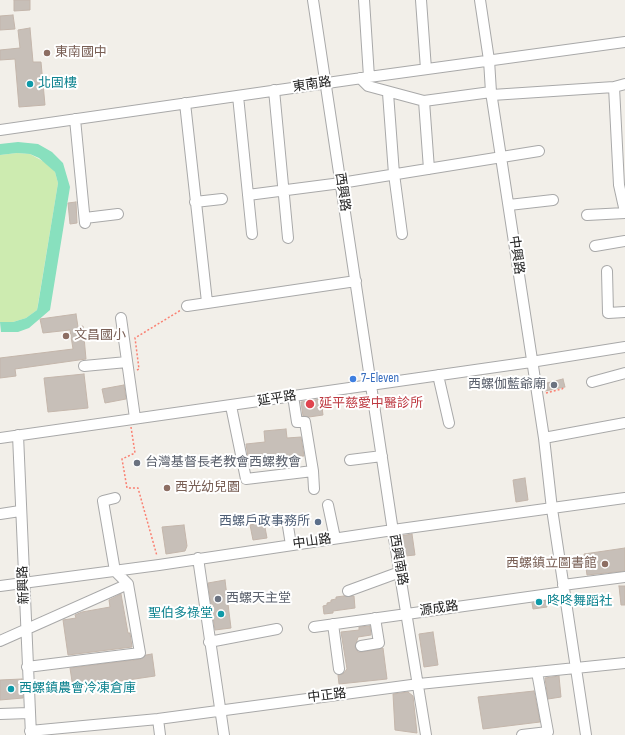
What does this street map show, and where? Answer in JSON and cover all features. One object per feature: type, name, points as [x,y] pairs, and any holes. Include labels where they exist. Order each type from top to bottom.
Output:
[{"type":"street","name":"西興路","points":[[313,0],[327,83],[371,385]]},
{"type":"street","points":[[364,0],[364,77],[368,86],[388,93],[424,101],[491,94],[614,87],[625,84]]},
{"type":"street","points":[[421,0],[426,69]]},
{"type":"street","name":"中興路","points":[[480,0],[489,60],[491,94],[509,205],[531,362],[544,438],[552,509],[586,735]]},
{"type":"street","name":"東南路","points":[[0,130],[364,77],[625,42]]},
{"type":"street","points":[[587,215],[625,212],[619,185],[622,138],[614,87]]},
{"type":"street","points":[[274,90],[285,189],[288,238]]},
{"type":"street","points":[[388,93],[394,174],[402,234]]},
{"type":"street","points":[[238,96],[252,234]]},
{"type":"street","points":[[424,101],[429,169]]},
{"type":"street","points":[[185,103],[207,302]]},
{"type":"street","points":[[75,119],[85,220],[118,214]]},
{"type":"street","points":[[248,195],[285,189],[341,183],[490,160],[501,156],[540,151]]},
{"type":"street","points":[[195,202],[222,199]]},
{"type":"street","points":[[509,205],[553,200]]},
{"type":"street","points":[[595,246],[625,241]]},
{"type":"street","points":[[607,271],[608,313],[625,312]]},
{"type":"street","points":[[187,306],[356,281]]},
{"type":"street","points":[[121,318],[127,362],[132,419]]},
{"type":"street","name":"延平路","points":[[0,438],[232,406],[625,347]]},
{"type":"street","points":[[84,366],[127,362]]},
{"type":"street","points":[[592,382],[625,373]]},
{"type":"street","points":[[438,375],[449,422]]},
{"type":"street","name":"西興南路","points":[[371,385],[426,735]]},
{"type":"street","points":[[293,396],[297,422],[305,422],[313,471],[314,489]]},
{"type":"street","points":[[232,406],[246,479],[313,471]]},
{"type":"street","points":[[544,438],[625,423]]},
{"type":"street","name":"新興路","points":[[18,435],[30,733]]},
{"type":"street","points":[[350,460],[382,456]]},
{"type":"street","points":[[27,667],[140,652],[128,584],[115,571],[104,501],[115,498]]},
{"type":"street","name":"中山路","points":[[0,586],[159,565],[335,538],[625,498]]},
{"type":"street","points":[[328,505],[335,538]]},
{"type":"street","points":[[0,514],[20,511]]},
{"type":"street","points":[[287,520],[291,545]]},
{"type":"street","points":[[198,558],[209,642],[224,735]]},
{"type":"street","points":[[348,590],[400,572]]},
{"type":"street","name":"源成路","points":[[314,627],[564,589],[625,577]]},
{"type":"street","points":[[0,641],[128,584]]},
{"type":"street","points":[[361,646],[379,643],[375,618]]},
{"type":"street","points":[[333,624],[339,669]]},
{"type":"street","points":[[209,642],[277,629]]},
{"type":"street","name":"中正路","points":[[30,733],[419,684],[625,663]]},
{"type":"street","points":[[522,735],[548,732],[537,672]]},
{"type":"street","points":[[0,714],[29,713]]},
{"type":"street","points":[[158,718],[160,735]]},
{"type":"path","points":[[128,374],[139,369],[136,338],[187,306]]},
{"type":"path","points":[[537,395],[565,387]]},
{"type":"path","points":[[132,419],[135,453],[122,459],[127,488],[138,488],[159,565]]},
{"type":"green space","points":[[18,142],[38,144],[52,152],[63,163],[70,187],[50,310],[29,328],[18,332],[1,332],[0,322],[13,322],[26,318],[37,310],[58,183],[55,172],[39,158],[30,154],[17,153],[0,155],[0,144]]},
{"type":"green space","points":[[17,153],[30,154],[48,164],[55,172],[58,183],[37,310],[26,318],[13,322],[0,322],[0,155]]},
{"type":"building","points":[[14,0],[30,0],[30,10],[14,11]]},
{"type":"building","points":[[13,15],[15,29],[0,30],[0,16]]},
{"type":"building","name":"北固樓","points":[[30,28],[33,62],[41,62],[45,105],[19,107],[15,59],[0,60],[0,50],[20,48],[18,30]]},
{"type":"building","points":[[76,202],[77,223],[70,224],[68,203]]},
{"type":"building","points":[[76,314],[78,327],[83,326],[86,359],[15,369],[16,376],[0,378],[0,358],[73,349],[70,330],[43,333],[40,319]]},
{"type":"building","points":[[84,374],[88,408],[48,412],[44,378]]},
{"type":"building","name":"西螺伽藍爺廟","points":[[563,379],[565,387],[545,391],[543,384]]},
{"type":"building","points":[[124,385],[126,399],[105,403],[102,389]]},
{"type":"building","points":[[321,399],[323,415],[309,417],[303,416],[301,402]]},
{"type":"building","points":[[286,429],[287,438],[301,437],[304,456],[290,457],[290,461],[267,464],[266,461],[249,463],[246,444],[265,442],[264,431]]},
{"type":"building","points":[[525,478],[528,500],[516,502],[513,480]]},
{"type":"building","points":[[264,522],[267,538],[253,540],[250,525]]},
{"type":"building","points":[[184,525],[187,546],[185,551],[166,554],[162,527]]},
{"type":"building","points":[[412,534],[415,555],[405,556],[401,536]]},
{"type":"building","name":"西螺鎮立圖書館","points":[[625,548],[625,571],[587,575],[584,554]]},
{"type":"building","points":[[225,580],[231,628],[215,630],[208,583]]},
{"type":"building","points":[[619,586],[625,586],[625,605],[621,605]]},
{"type":"building","points":[[121,594],[132,647],[68,655],[63,620],[76,618],[75,615],[82,612],[110,607],[109,600]]},
{"type":"building","points":[[354,596],[355,608],[333,611],[333,613],[324,614],[323,606],[331,602],[331,600],[336,599],[336,597]]},
{"type":"building","points":[[546,601],[547,607],[533,609],[532,603]]},
{"type":"building","points":[[370,626],[371,635],[358,637],[355,647],[358,652],[383,648],[387,679],[339,684],[338,675],[343,674],[347,669],[341,632],[359,630],[359,627]]},
{"type":"building","points":[[433,632],[438,665],[424,667],[419,634]]},
{"type":"building","points":[[152,654],[155,676],[73,688],[70,668],[141,659],[146,655]]},
{"type":"building","points":[[559,676],[561,697],[548,699],[545,678]]},
{"type":"building","name":"西螺鎮農會冷凍倉庫","points":[[22,679],[23,698],[0,700],[0,680]]},
{"type":"building","points":[[534,691],[540,722],[483,729],[478,697]]},
{"type":"building","points":[[408,692],[413,696],[417,733],[395,730],[393,694]]},
{"type":"place","name":"東南國中","points":[[47,53]]},
{"type":"place","name":"北固樓","points":[[30,84]]},
{"type":"place","name":"文昌國小","points":[[66,336]]},
{"type":"place","name":"7-Eleven","points":[[353,379]]},
{"type":"place","name":"西螺伽藍爺廟","points":[[554,385]]},
{"type":"place","name":"延平慈愛中醫診所","points":[[310,404]]},
{"type":"place","name":"台灣基督長老教會西螺教會","points":[[137,463]]},
{"type":"place","name":"西光幼兒園","points":[[167,488]]},
{"type":"place","name":"西螺戶政事務所","points":[[318,522]]},
{"type":"place","name":"西螺鎮立圖書館","points":[[605,564]]},
{"type":"place","name":"西螺天主堂","points":[[218,599]]},
{"type":"place","name":"咚咚舞蹈社","points":[[539,602]]},
{"type":"place","name":"聖伯多祿堂","points":[[221,614]]},
{"type":"place","name":"西螺鎮農會冷凍倉庫","points":[[11,689]]}]
